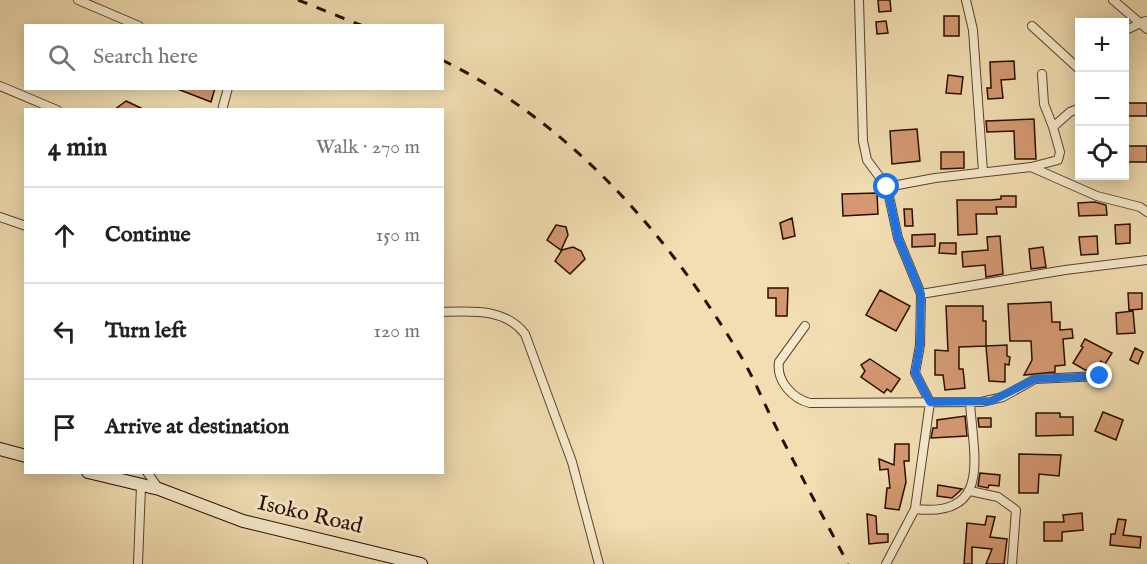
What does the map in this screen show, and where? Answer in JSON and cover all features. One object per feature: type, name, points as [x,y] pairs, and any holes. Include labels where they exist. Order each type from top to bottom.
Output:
[{"type":"street","points":[[78,0],[134,24]]},
{"type":"street","points":[[859,0],[863,141],[872,170],[887,187],[898,238],[921,294],[920,345],[915,373],[930,402],[915,509],[886,564]]},
{"type":"street","points":[[966,0],[973,30],[983,172]]},
{"type":"street","points":[[1113,0],[1144,21],[1147,29]]},
{"type":"street","points":[[1129,29],[1144,21]]},
{"type":"street","points":[[1032,26],[1075,65]]},
{"type":"street","points":[[887,187],[1031,167],[1058,160],[1060,152],[1044,104],[1042,74]]},
{"type":"street","points":[[0,86],[52,108]]},
{"type":"street","points":[[223,108],[227,90]]},
{"type":"street","points":[[1053,127],[1075,110]]},
{"type":"street","points":[[1031,167],[1097,196],[1140,207],[1147,212]]},
{"type":"street","points":[[0,217],[24,225]]},
{"type":"street","points":[[921,294],[1065,270],[1147,260]]},
{"type":"street","points":[[444,312],[496,314],[519,327],[525,334],[572,462],[599,564]]},
{"type":"street","points":[[805,326],[779,362],[778,369],[788,389],[799,400],[824,404],[970,402],[1003,397],[1035,379],[1100,376]]},
{"type":"street","points":[[915,509],[935,511],[947,509],[958,505],[970,491],[973,474],[970,402]]},
{"type":"street","points":[[0,449],[24,455]]},
{"type":"street","name":"Isoko Road","points":[[96,474],[159,489],[243,521],[421,564]]},
{"type":"street","points":[[148,474],[159,489]]},
{"type":"street","points":[[138,564],[141,486]]},
{"type":"street","points":[[970,491],[998,498],[1016,510],[1012,564]]},
{"type":"building","points":[[878,0],[890,0],[891,11],[879,12]]},
{"type":"building","points":[[944,16],[959,16],[959,36],[944,36]]},
{"type":"building","points":[[886,21],[888,33],[877,34],[876,22]]},
{"type":"building","points":[[1014,61],[1015,79],[1001,80],[1003,98],[988,99],[987,88],[991,88],[990,62]]},
{"type":"building","points":[[948,75],[963,77],[961,94],[946,93]]},
{"type":"building","points":[[180,90],[214,90],[211,102]]},
{"type":"building","points":[[126,101],[141,108],[117,108]]},
{"type":"building","points":[[1129,103],[1147,103],[1147,116],[1129,116]]},
{"type":"building","points":[[1034,119],[1036,159],[1015,159],[1014,131],[987,132],[986,121]]},
{"type":"building","points":[[917,129],[920,161],[892,164],[890,131]]},
{"type":"building","points":[[1129,146],[1147,146],[1147,162],[1129,162]]},
{"type":"building","points":[[941,152],[964,152],[964,168],[941,169]]},
{"type":"building","points":[[877,193],[878,214],[843,216],[842,194]]},
{"type":"building","points":[[1001,196],[1016,196],[1016,207],[996,207],[997,214],[976,214],[977,234],[958,235],[957,200],[991,200],[1001,199]]},
{"type":"building","points":[[1095,202],[1106,205],[1107,215],[1079,216],[1078,203]]},
{"type":"building","points":[[904,209],[912,209],[913,226],[905,226]]},
{"type":"building","points":[[792,218],[795,236],[783,239],[780,223]]},
{"type":"building","points":[[1130,224],[1130,243],[1116,244],[1115,225]]},
{"type":"building","points":[[556,225],[566,227],[568,235],[561,250],[547,240]]},
{"type":"building","points":[[935,234],[935,246],[912,247],[912,235]]},
{"type":"building","points":[[1000,236],[1003,274],[986,277],[985,265],[963,267],[962,252],[988,250],[987,237]]},
{"type":"building","points":[[1097,236],[1098,254],[1081,255],[1079,237]]},
{"type":"building","points":[[940,243],[956,243],[956,254],[939,253]]},
{"type":"building","points":[[573,247],[581,251],[585,259],[570,274],[555,261],[562,250]]},
{"type":"building","points":[[1043,247],[1046,267],[1031,269],[1029,249]]},
{"type":"building","points":[[768,288],[788,288],[787,316],[776,316],[776,298],[768,298]]},
{"type":"building","points":[[880,290],[910,306],[896,331],[866,315]]},
{"type":"building","points":[[1128,293],[1142,293],[1142,309],[1129,310]]},
{"type":"building","points":[[1051,302],[1052,322],[1060,322],[1060,330],[1072,329],[1073,338],[1063,339],[1065,365],[1055,366],[1055,372],[1024,375],[1032,360],[1031,341],[1010,341],[1008,304]]},
{"type":"building","points":[[946,306],[983,306],[983,321],[986,321],[986,346],[959,347],[959,369],[963,369],[965,388],[945,390],[943,375],[935,375],[935,350],[948,351]]},
{"type":"building","points":[[1133,311],[1135,333],[1117,334],[1116,313]]},
{"type":"building","points":[[1085,339],[1112,353],[1105,364],[1101,361],[1095,370],[1085,370],[1073,363]]},
{"type":"building","points":[[1007,345],[1007,356],[1010,357],[1009,365],[1005,364],[1005,382],[989,381],[986,346]]},
{"type":"building","points":[[1135,348],[1143,352],[1138,364],[1130,360]]},
{"type":"building","points":[[870,359],[900,379],[891,392],[887,389],[884,393],[861,377],[865,371],[861,365]]},
{"type":"building","points":[[1103,412],[1123,420],[1116,440],[1095,431]]},
{"type":"building","points":[[1036,413],[1060,413],[1060,417],[1073,417],[1073,435],[1036,436]]},
{"type":"building","points":[[965,416],[967,436],[931,438],[933,428],[937,428],[937,420]]},
{"type":"building","points":[[978,418],[991,418],[991,427],[979,427]]},
{"type":"building","points":[[895,444],[909,444],[909,461],[904,461],[906,482],[899,510],[885,508],[887,488],[890,488],[888,469],[880,470],[879,459],[894,465]]},
{"type":"building","points":[[1019,454],[1061,455],[1059,476],[1039,474],[1038,493],[1019,493]]},
{"type":"building","points":[[980,473],[1000,475],[999,486],[989,485],[988,488],[978,486]]},
{"type":"building","points":[[938,485],[962,489],[952,498],[937,496]]},
{"type":"building","points":[[1082,513],[1083,530],[1062,532],[1062,541],[1044,541],[1044,522],[1064,522],[1063,515]]},
{"type":"building","points":[[867,514],[876,516],[877,534],[888,534],[888,542],[869,544]]},
{"type":"building","points":[[987,516],[995,517],[990,537],[1007,539],[1004,564],[986,564],[992,549],[972,547],[972,564],[964,564],[967,523],[985,525]]},
{"type":"building","points":[[1118,519],[1126,520],[1123,535],[1141,537],[1140,548],[1110,545],[1111,534],[1115,534]]},
{"type":"railway","points":[[298,0],[358,24]]},
{"type":"railway","points":[[444,61],[488,85],[532,115],[572,148],[646,222],[709,306],[743,360],[848,564]]},
{"type":"route","points":[[887,187],[902,253],[921,294],[920,345],[915,373],[926,390],[930,402],[991,401],[1035,379],[1100,376]]}]
